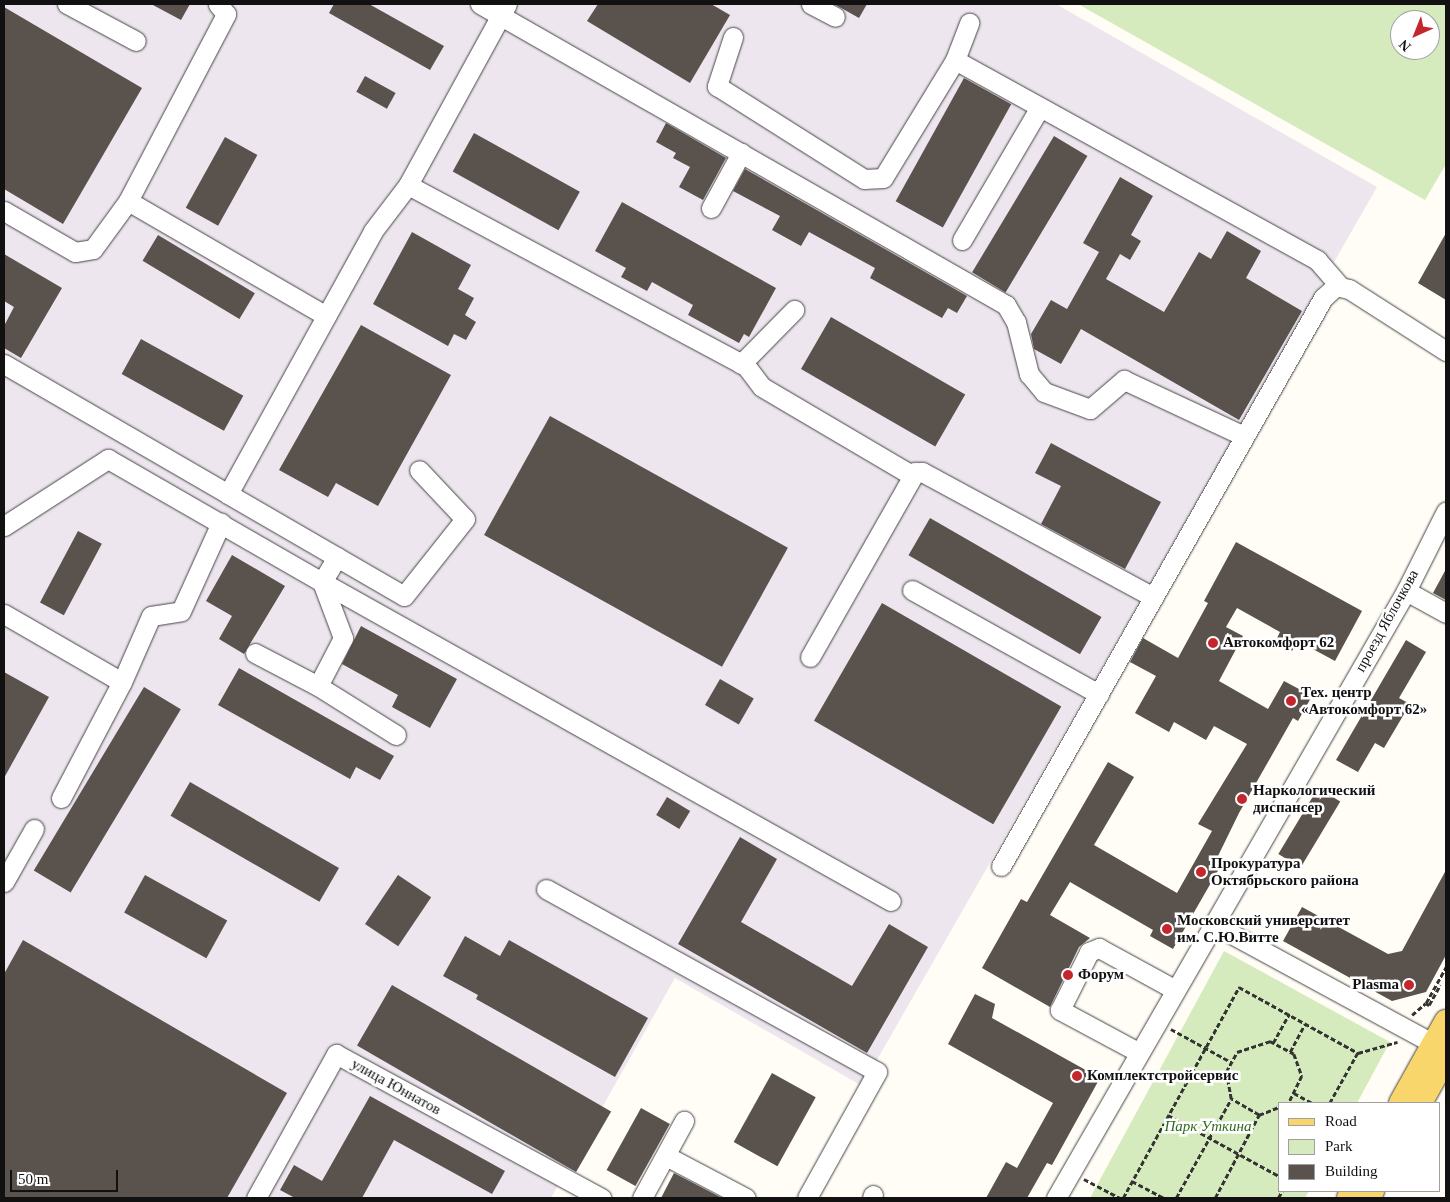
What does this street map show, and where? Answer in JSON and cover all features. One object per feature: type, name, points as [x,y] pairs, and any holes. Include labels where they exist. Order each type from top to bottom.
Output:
[{"type":"main road","points":[[1420,1102],[1442,1050],[1446,1022]]},
{"type":"main road","points":[[1402,1102],[1442,1050]]},
{"type":"street","points":[[67,4],[136,41]]},
{"type":"street","points":[[4,211],[75,252],[93,249],[128,201],[226,14],[218,4]]},
{"type":"street","points":[[480,4],[504,10],[741,152],[1006,305],[1016,322],[1030,374],[1044,392],[1090,409],[1124,380],[1244,436]]},
{"type":"street","points":[[811,4],[835,17]]},
{"type":"street","points":[[228,494],[373,231],[408,185],[504,10]]},
{"type":"street","points":[[734,36],[716,86],[864,179],[883,178],[955,60],[969,24]]},
{"type":"street","points":[[955,60],[1317,260],[1340,286],[1446,351]]},
{"type":"street","points":[[962,240],[1040,106]]},
{"type":"street","points":[[711,208],[741,152]]},
{"type":"street","points":[[408,185],[741,364],[762,387],[908,473],[922,472],[1153,597]]},
{"type":"street","points":[[128,201],[326,316]]},
{"type":"street","points":[[1001,866],[1323,298],[1336,286],[1340,286]]},
{"type":"street","points":[[741,364],[794,310]]},
{"type":"street","points":[[4,364],[404,596],[465,519],[419,470]]},
{"type":"street","points":[[4,526],[108,459],[322,582],[890,901]]},
{"type":"street","points":[[810,657],[915,472]]},
{"type":"street","name":"проезд Яблочкова","points":[[1056,1198],[1138,1052],[1158,1021],[1174,989],[1406,591],[1446,511]]},
{"type":"street","points":[[61,798],[122,682],[151,616],[181,610],[221,524]]},
{"type":"street","points":[[322,582],[337,557]]},
{"type":"street","points":[[318,686],[343,638],[322,582]]},
{"type":"street","points":[[912,590],[1098,694]]},
{"type":"street","points":[[1406,591],[1446,613]]},
{"type":"street","points":[[4,614],[122,682]]},
{"type":"street","points":[[255,653],[318,686],[396,735]]},
{"type":"street","points":[[4,882],[34,829]]},
{"type":"street","points":[[546,889],[877,1072],[807,1198]]},
{"type":"street","points":[[1213,924],[1442,1050]]},
{"type":"street","points":[[1138,1052],[1060,1010],[1089,952],[1099,948],[1174,989]]},
{"type":"street","name":"улица Юннатов","points":[[256,1198],[336,1054],[601,1198]]},
{"type":"street","points":[[642,1198],[684,1121]]},
{"type":"street","points":[[666,1156],[746,1198]]},
{"type":"path","points":[[1426,1003],[1429,1005],[1440,985]]},
{"type":"path","points":[[1072,1171],[1122,1198],[1239,987],[1358,1053],[1331,1102]]},
{"type":"path","points":[[1273,1043],[1289,1014]]},
{"type":"path","points":[[1158,1021],[1231,1062]]},
{"type":"path","points":[[1290,1052],[1305,1024]]},
{"type":"path","points":[[1176,1198],[1231,1099],[1226,1072],[1237,1052],[1273,1043],[1294,1054],[1302,1076],[1290,1102]]},
{"type":"path","points":[[1294,1093],[1310,1102]]},
{"type":"path","points":[[1231,1099],[1259,1115]]},
{"type":"path","points":[[1215,1198],[1259,1115],[1278,1107]]},
{"type":"path","points":[[1168,1115],[1278,1175]]},
{"type":"path","points":[[1132,1181],[1164,1198]]},
{"type":"shaded area","points":[[4,4],[1056,4],[1377,187],[862,1086],[675,978],[551,1198],[4,1198]]},
{"type":"green space","points":[[1078,4],[1446,4],[1446,164],[1425,200]]},
{"type":"green space","name":"Парк Уткина","points":[[1224,951],[1390,1042],[1358,1102],[1278,1102],[1278,1192],[1308,1192],[1305,1198],[1090,1198]]},
{"type":"building","points":[[151,4],[190,4],[181,20]]},
{"type":"building","points":[[334,4],[369,4],[444,46],[430,70],[329,13]]},
{"type":"building","points":[[598,4],[711,4],[730,15],[690,83],[587,21]]},
{"type":"building","points":[[834,4],[867,4],[859,18]]},
{"type":"building","points":[[4,7],[142,88],[63,224],[4,189]]},
{"type":"building","points":[[365,76],[396,93],[387,109],[356,92]]},
{"type":"building","points":[[964,78],[1011,104],[943,228],[896,201]]},
{"type":"building","points":[[666,123],[726,158],[703,200],[679,187],[690,167],[673,158],[676,153],[656,142]]},
{"type":"building","points":[[474,133],[580,192],[558,230],[453,171]]},
{"type":"building","points":[[1054,136],[1087,156],[1006,292],[972,272]]},
{"type":"building","points":[[225,137],[257,155],[218,226],[186,208]]},
{"type":"building","points":[[745,169],[967,296],[957,313],[948,308],[942,318],[870,278],[875,268],[809,232],[801,246],[772,230],[780,216],[733,191]]},
{"type":"building","points":[[1120,177],[1153,196],[1131,235],[1141,241],[1130,260],[1120,254],[1106,279],[1164,312],[1199,252],[1211,259],[1227,231],[1261,251],[1246,278],[1302,311],[1239,420],[1081,329],[1061,364],[1034,349],[1031,334],[1051,300],[1067,309],[1099,252],[1083,243]]},
{"type":"building","points":[[622,202],[776,288],[749,337],[744,334],[739,343],[688,315],[693,305],[652,282],[647,291],[621,277],[626,268],[595,251]]},
{"type":"building","points":[[412,232],[471,265],[458,289],[474,298],[465,315],[476,322],[466,340],[454,334],[448,346],[373,304]]},
{"type":"building","points":[[1446,233],[1446,300],[1418,283]]},
{"type":"building","points":[[158,235],[255,293],[239,319],[143,261]]},
{"type":"building","points":[[4,254],[62,288],[21,358],[4,348],[4,326],[14,307],[4,301]]},
{"type":"building","points":[[831,317],[965,395],[935,446],[801,369]]},
{"type":"building","points":[[361,325],[451,375],[378,506],[336,483],[328,497],[279,470]]},
{"type":"building","points":[[141,339],[243,396],[224,431],[122,374]]},
{"type":"building","points":[[550,416],[788,548],[722,667],[484,535]]},
{"type":"building","points":[[1051,443],[1161,502],[1125,569],[1041,524],[1061,486],[1035,473]]},
{"type":"building","points":[[930,518],[1101,617],[1080,654],[908,555]]},
{"type":"building","points":[[78,531],[102,544],[64,615],[40,603]]},
{"type":"building","points":[[1236,542],[1362,611],[1335,661],[1298,641],[1292,651],[1275,642],[1280,632],[1237,608],[1226,627],[1243,636],[1219,681],[1268,709],[1284,681],[1312,696],[1298,721],[1293,718],[1239,813],[1218,856],[1224,860],[1173,949],[1150,936],[1153,930],[1070,882],[1050,915],[1090,938],[1079,947],[1050,1007],[982,968],[1021,899],[1027,902],[1108,762],[1134,777],[1094,845],[1177,893],[1212,831],[1198,824],[1247,744],[1214,726],[1206,740],[1174,722],[1169,732],[1135,713],[1156,676],[1130,662],[1143,638],[1178,658],[1208,603],[1204,601]]},
{"type":"building","points":[[232,555],[285,586],[244,654],[219,639],[232,616],[206,601]]},
{"type":"building","points":[[1446,569],[1446,600],[1433,593]]},
{"type":"building","points":[[882,603],[1061,706],[993,824],[814,721]]},
{"type":"building","points":[[361,626],[457,679],[430,728],[392,707],[398,695],[342,664]]},
{"type":"building","points":[[1406,640],[1426,652],[1399,698],[1410,704],[1384,748],[1375,743],[1358,772],[1336,760]]},
{"type":"building","points":[[239,668],[394,756],[380,780],[356,767],[350,779],[218,705]]},
{"type":"building","points":[[4,672],[49,697],[4,778]]},
{"type":"building","points":[[720,679],[754,698],[739,724],[705,705]]},
{"type":"building","points":[[144,687],[181,709],[71,893],[34,870]]},
{"type":"building","points":[[190,782],[339,868],[319,902],[171,816]]},
{"type":"building","points":[[1318,788],[1340,801],[1301,867],[1278,854]]},
{"type":"building","points":[[667,797],[690,811],[679,829],[656,815]]},
{"type":"building","points":[[740,837],[777,859],[741,922],[852,986],[889,924],[928,947],[867,1053],[678,944]]},
{"type":"building","points":[[1446,870],[1446,955],[1426,992],[1392,1001],[1283,941],[1302,907],[1388,954],[1402,951]]},
{"type":"building","points":[[145,875],[227,921],[206,958],[124,913]]},
{"type":"building","points":[[398,875],[431,897],[398,946],[365,924]]},
{"type":"building","points":[[465,936],[500,956],[509,940],[648,1018],[615,1077],[476,999],[478,995],[443,976]]},
{"type":"building","points":[[23,940],[287,1093],[227,1198],[4,1198],[4,974]]},
{"type":"building","points":[[392,985],[611,1112],[576,1172],[357,1046]]},
{"type":"building","points":[[975,994],[995,1004],[992,1018],[1100,1078],[1052,1165],[1047,1163],[1027,1198],[986,1198],[1006,1162],[1017,1168],[1053,1103],[948,1044]]},
{"type":"building","points":[[772,1073],[816,1097],[777,1166],[734,1142]]},
{"type":"building","points":[[370,1096],[505,1171],[492,1194],[394,1140],[362,1198],[295,1198],[280,1190],[294,1165],[322,1181]]},
{"type":"building","points":[[641,1108],[670,1124],[635,1186],[607,1170]]},
{"type":"building","points":[[674,1173],[722,1198],[661,1198]]},
{"type":"place","name":"Автокомфорт 62","points":[[1213,643]]},
{"type":"place","name":"Тех. центр «Автокомфорт 62»","points":[[1291,701]]},
{"type":"place","name":"Наркологический диспансер","points":[[1242,799]]},
{"type":"place","name":"Прокуратура Октябрьского района","points":[[1201,872]]},
{"type":"place","name":"Московский университет им. С.Ю.Витте","points":[[1167,929]]},
{"type":"place","name":"Форум","points":[[1068,975]]},
{"type":"place","name":"Plasma","points":[[1409,985]]},
{"type":"place","name":"Комплектстройсервис","points":[[1077,1076]]}]
